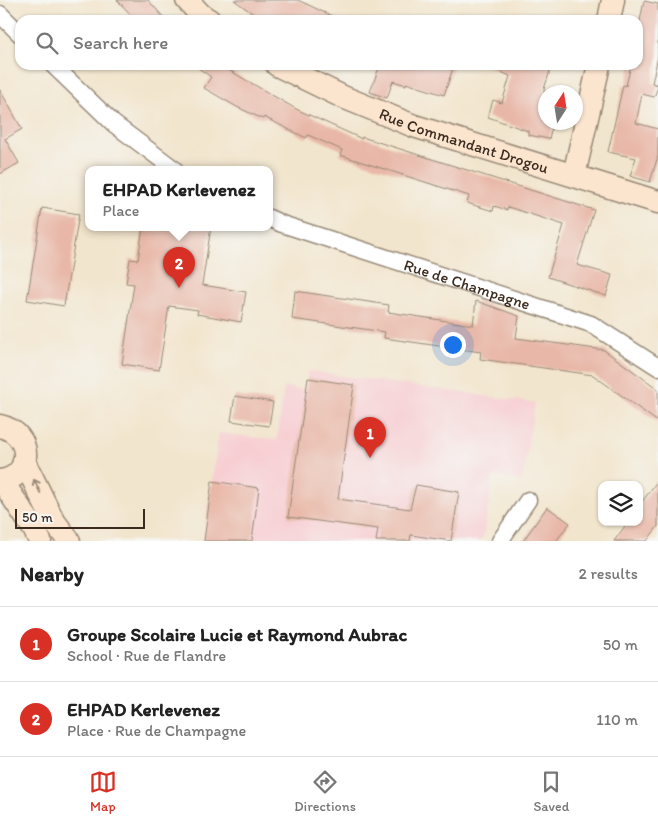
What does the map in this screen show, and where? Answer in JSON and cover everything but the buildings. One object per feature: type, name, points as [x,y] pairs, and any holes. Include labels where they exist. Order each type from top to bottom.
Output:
[{"type":"street","points":[[186,0],[201,15]]},
{"type":"street","points":[[610,15],[613,0]]},
{"type":"street","points":[[0,14],[15,29]]},
{"type":"street","points":[[58,70],[114,124],[170,166]]},
{"type":"street","name":"Rue Commandant Drogou","points":[[287,70],[343,97],[414,126],[658,202]]},
{"type":"street","points":[[574,175],[598,70]]},
{"type":"street","name":"Rue de Champagne","points":[[273,220],[591,324],[658,367]]},
{"type":"street","points":[[0,425],[9,428],[20,437],[25,449],[24,461],[20,471],[14,476],[1,481],[34,529],[40,541]]},
{"type":"street","points":[[24,461],[53,520],[69,541]]},
{"type":"street","points":[[500,541],[528,500]]},
{"type":"shaded area","points":[[308,371],[535,403],[522,481],[493,477],[483,538],[480,541],[203,541],[219,433],[277,440],[284,387],[305,390]]},
{"type":"place","name":"EHPAD Kerlevenez","points":[[179,288]]},
{"type":"place","name":"Groupe Scolaire Lucie et Raymond Aubrac","points":[[370,458]]}]
